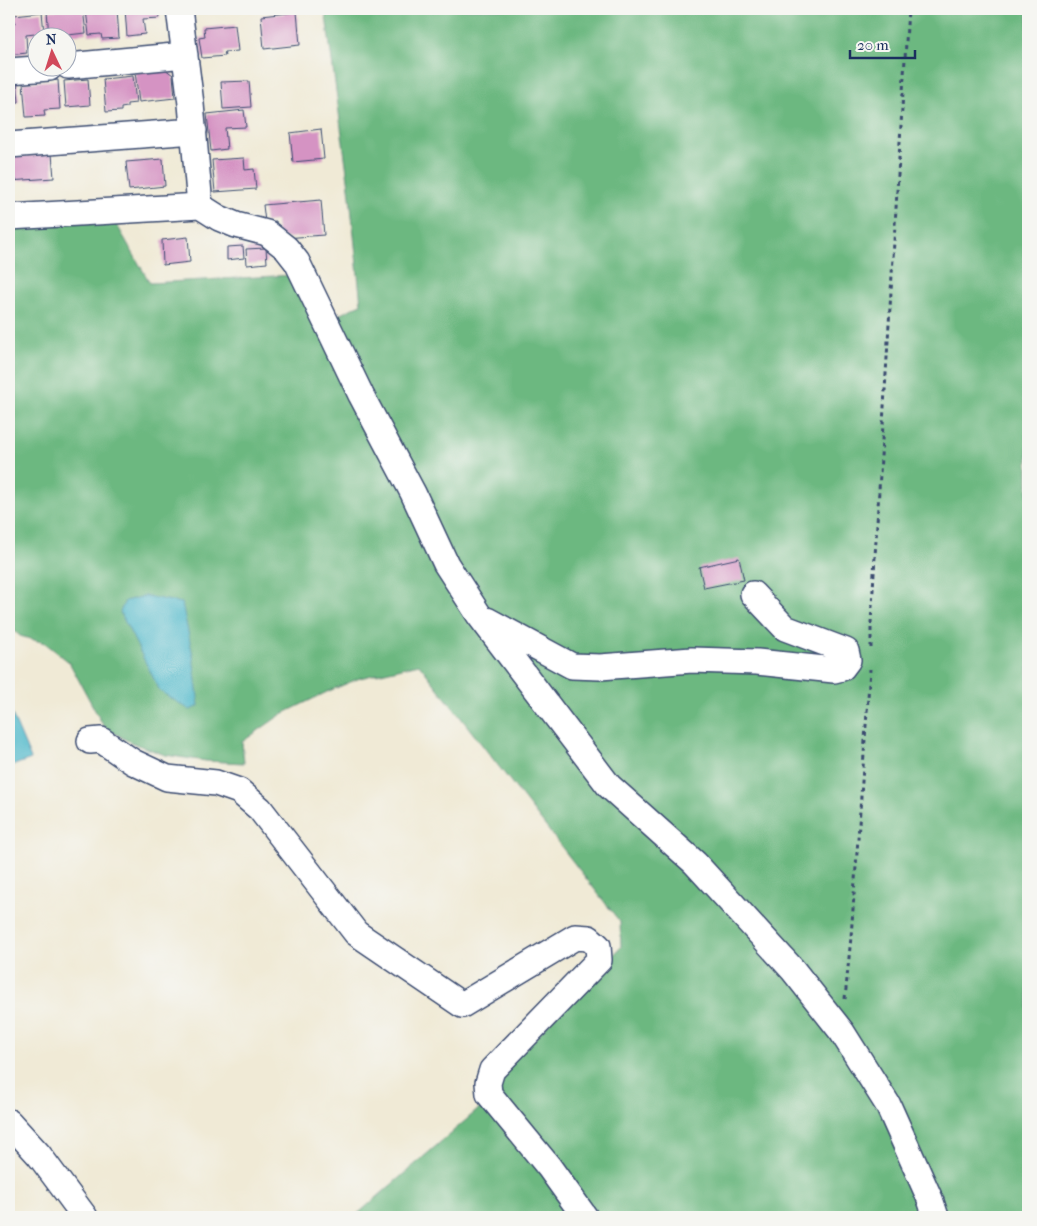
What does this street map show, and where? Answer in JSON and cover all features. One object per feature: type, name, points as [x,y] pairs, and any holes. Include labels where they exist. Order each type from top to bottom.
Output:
[{"type":"street","points":[[179,9],[194,131],[200,206]]},
{"type":"street","points":[[78,65],[185,55]]},
{"type":"street","points":[[9,71],[28,70]]},
{"type":"street","points":[[9,145],[194,131]]},
{"type":"street","points":[[9,217],[200,206],[219,218],[236,225],[267,233],[286,248],[298,262],[361,395],[413,492],[446,564],[479,615],[609,786],[695,864],[792,970],[842,1032],[888,1105],[930,1199],[936,1217]]},
{"type":"street","points":[[479,615],[572,666],[600,667],[692,660],[757,662],[834,670],[842,668],[848,660],[846,651],[785,628],[753,594]]},
{"type":"street","points":[[90,741],[101,740],[133,762],[167,778],[216,783],[238,791],[260,809],[356,933],[462,1006],[575,937],[589,938],[598,946],[598,960],[492,1070],[488,1083],[489,1094],[549,1167],[585,1217]]},
{"type":"street","points":[[9,1122],[39,1154],[85,1217]]},
{"type":"path","points":[[871,656],[870,623],[908,9]]},
{"type":"path","points":[[842,1032],[851,937],[871,664]]},
{"type":"green space","points":[[325,9],[1028,9],[1028,1217],[354,1217],[496,1094],[499,1076],[621,947],[620,922],[419,664],[360,678],[282,714],[242,742],[244,763],[206,761],[165,755],[130,742],[104,727],[69,662],[45,643],[20,636],[9,626],[9,223],[113,218],[150,283],[293,275],[318,325],[361,304],[349,187]]},
{"type":"water","points":[[145,596],[182,603],[193,656],[199,706],[190,710],[160,691],[120,612],[125,601]]},
{"type":"water","points":[[9,707],[31,759],[9,767]]},
{"type":"building","points":[[83,9],[86,33],[78,34],[78,28],[48,28],[47,11]]},
{"type":"building","points":[[117,9],[119,38],[102,39],[101,34],[89,35],[86,10]]},
{"type":"building","points":[[125,9],[159,9],[160,18],[143,19],[145,34],[127,36]]},
{"type":"building","points":[[42,12],[44,28],[28,28],[28,35],[26,35],[27,53],[9,55],[9,24],[15,23],[14,15]]},
{"type":"building","points":[[297,12],[300,45],[264,49],[261,16]]},
{"type":"building","points":[[235,25],[238,51],[224,52],[225,56],[202,58],[199,38],[205,37],[204,28]]},
{"type":"building","points":[[165,69],[173,75],[175,98],[139,102],[135,72]]},
{"type":"building","points":[[133,76],[136,103],[127,104],[127,107],[121,108],[121,111],[106,112],[103,79]]},
{"type":"building","points":[[88,79],[90,105],[66,107],[64,81]]},
{"type":"building","points":[[58,80],[60,109],[44,110],[45,116],[26,117],[23,83]]},
{"type":"building","points":[[17,81],[19,102],[9,103],[9,82]]},
{"type":"building","points":[[249,81],[251,107],[223,109],[221,82]]},
{"type":"building","points":[[244,110],[246,127],[225,128],[227,149],[211,151],[207,114]]},
{"type":"building","points":[[321,129],[324,159],[293,162],[290,133]]},
{"type":"building","points":[[52,154],[54,178],[9,181],[9,157]]},
{"type":"building","points":[[244,158],[245,170],[254,169],[256,189],[215,192],[212,160]]},
{"type":"building","points":[[163,159],[165,186],[129,190],[126,162]]},
{"type":"building","points":[[321,200],[324,235],[285,238],[277,232],[276,221],[265,222],[263,205]]},
{"type":"building","points":[[188,237],[190,262],[163,265],[162,240]]},
{"type":"building","points":[[243,246],[244,258],[227,260],[227,247]]},
{"type":"building","points":[[266,248],[267,263],[247,265],[246,249]]},
{"type":"building","points":[[739,558],[744,580],[704,588],[699,567]]}]
